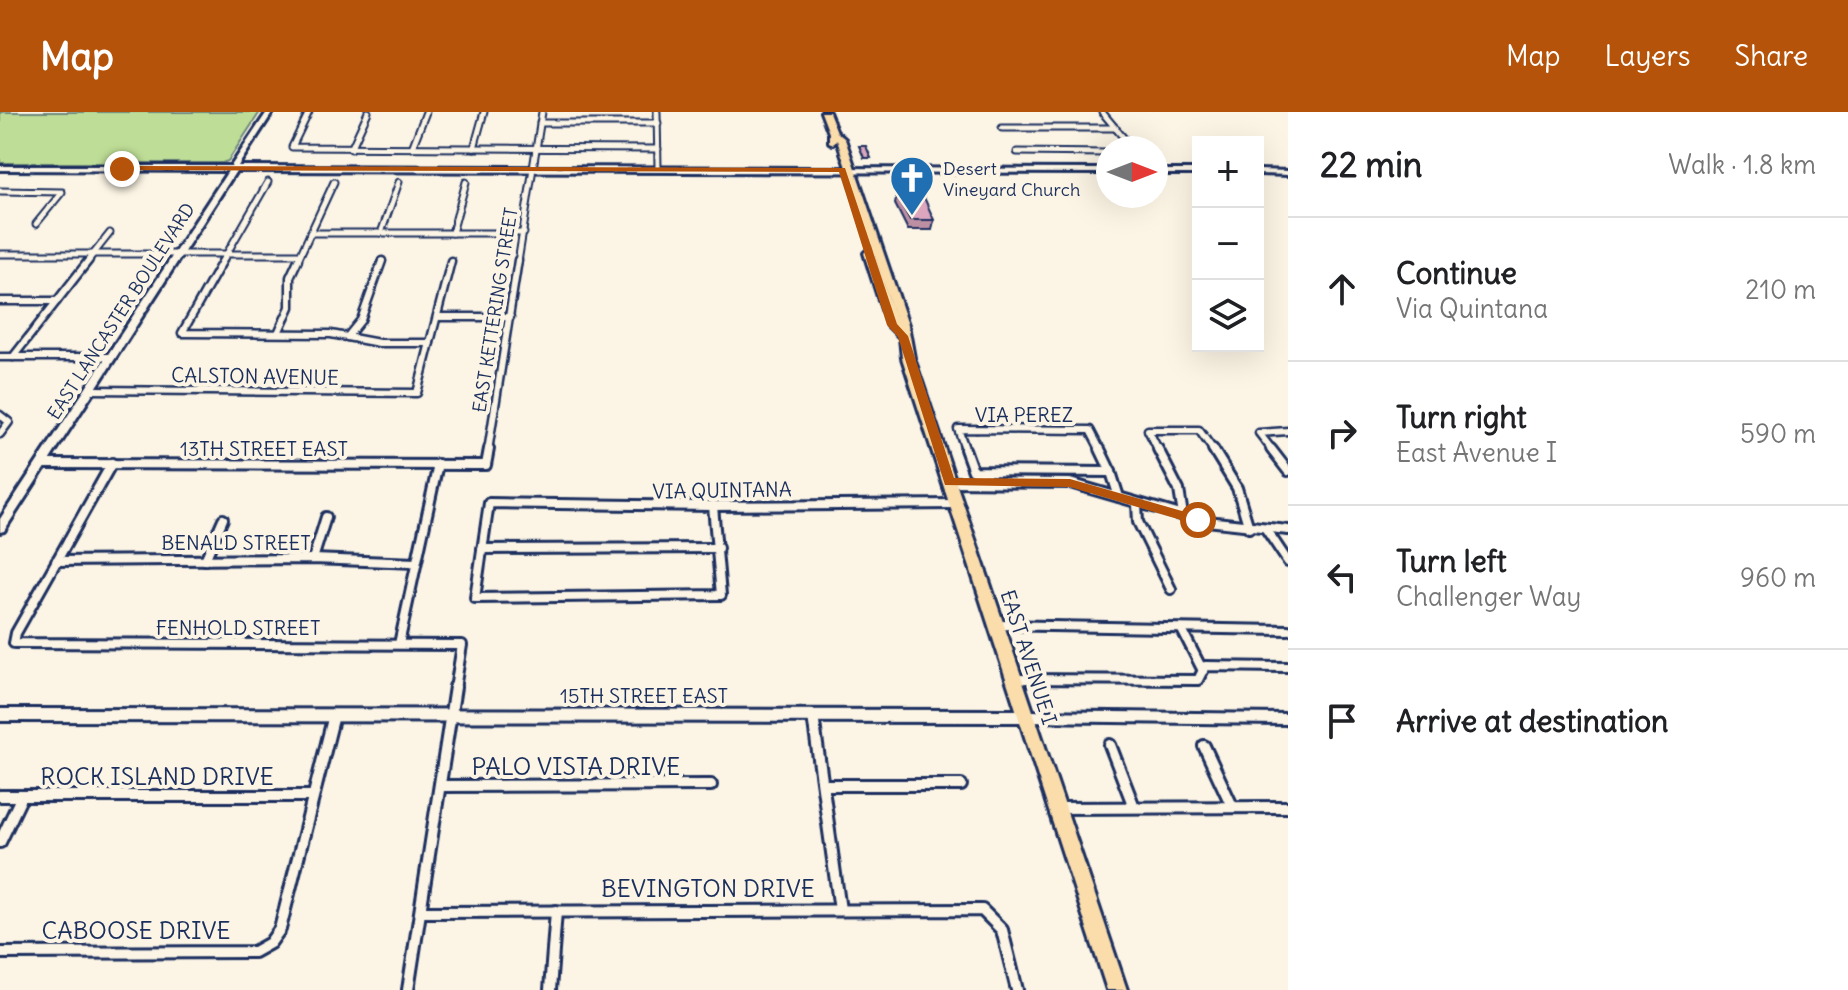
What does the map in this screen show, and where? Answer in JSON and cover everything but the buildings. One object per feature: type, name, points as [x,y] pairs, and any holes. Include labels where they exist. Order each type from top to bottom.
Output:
[{"type":"main road","name":"EAST LANCASTER BOULEVARD","points":[[0,528],[270,112]]},
{"type":"main road","name":"EAST AVENUE I","points":[[825,112],[876,261],[892,325],[903,336],[1117,990]]},
{"type":"main road","points":[[0,168],[1096,171]]},
{"type":"main road","points":[[1168,172],[1192,172]]},
{"type":"main road","points":[[1264,172],[1288,173]]},
{"type":"street","points":[[309,112],[292,147],[658,149]]},
{"type":"street","points":[[351,149],[368,112]]},
{"type":"street","points":[[412,148],[426,112]]},
{"type":"street","points":[[474,148],[484,112]]},
{"type":"street","name":"EAST KETTERING STREET","points":[[486,465],[542,112]]},
{"type":"street","points":[[600,112],[600,123]]},
{"type":"street","points":[[657,112],[658,168]]},
{"type":"street","points":[[1102,112],[1122,136]]},
{"type":"street","points":[[540,123],[658,123]]},
{"type":"street","points":[[1002,128],[1116,128]]},
{"type":"street","points":[[1017,152],[1096,153]]},
{"type":"street","points":[[268,182],[182,333],[278,333],[348,336],[379,343],[430,343],[451,261]]},
{"type":"street","points":[[278,333],[290,307],[290,277],[334,182]]},
{"type":"street","points":[[381,233],[399,182]]},
{"type":"street","points":[[452,233],[466,182]]},
{"type":"street","points":[[0,191],[62,192],[36,224]]},
{"type":"street","points":[[13,357],[110,233]]},
{"type":"street","points":[[310,233],[524,233]]},
{"type":"street","points":[[0,254],[300,254]]},
{"type":"street","points":[[348,336],[361,320],[382,261]]},
{"type":"street","points":[[0,301],[57,301]]},
{"type":"street","points":[[437,317],[510,317]]},
{"type":"street","name":"CALSTON AVENUE","points":[[92,390],[417,393],[430,343]]},
{"type":"street","points":[[0,357],[112,357]]},
{"type":"street","points":[[0,434],[9,422],[4,416]]},
{"type":"street","name":"VIA PEREZ","points":[[958,429],[1090,430],[1112,472],[973,471],[958,429]]},
{"type":"street","points":[[1183,515],[1179,490],[1148,430],[1199,430],[1237,488],[1249,528]]},
{"type":"street","points":[[1288,431],[1260,431],[1288,471]]},
{"type":"street","points":[[56,561],[112,463]]},
{"type":"street","name":"13TH STREET EAST","points":[[42,464],[486,465]]},
{"type":"street","points":[[399,644],[438,464]]},
{"type":"street","points":[[1112,472],[1119,497]]},
{"type":"street","points":[[949,482],[1054,481],[1183,515],[1249,528],[1288,530]]},
{"type":"street","name":"VIA QUINTANA","points":[[482,549],[489,503],[713,506],[956,504]]},
{"type":"street","points":[[1137,504],[1138,522],[1171,589]]},
{"type":"street","points":[[713,506],[718,548],[721,595],[475,598],[482,549],[718,548]]},
{"type":"street","points":[[313,559],[326,517]]},
{"type":"street","points":[[205,560],[223,519]]},
{"type":"street","points":[[1266,529],[1288,562]]},
{"type":"street","name":"BENALD STREET","points":[[56,561],[313,559],[416,563]]},
{"type":"street","name":"FENHOLD STREET","points":[[56,561],[14,643],[462,645],[451,715]]},
{"type":"street","points":[[996,625],[1288,630]]},
{"type":"street","points":[[1182,630],[1203,671]]},
{"type":"street","points":[[1014,679],[1198,680],[1205,666],[1288,667]]},
{"type":"street","name":"15TH STREET EAST","points":[[0,715],[1288,719]]},
{"type":"street","points":[[313,796],[334,715]]},
{"type":"street","points":[[408,990],[451,715]]},
{"type":"street","points":[[813,716],[840,910]]},
{"type":"street","points":[[1110,745],[1134,807]]},
{"type":"street","points":[[1204,746],[1232,806]]},
{"type":"street","name":"PALO VISTA DRIVE","points":[[441,786],[711,785]]},
{"type":"street","points":[[823,785],[961,785]]},
{"type":"street","name":"ROCK ISLAND DRIVE","points":[[0,796],[313,796]]},
{"type":"street","points":[[0,842],[22,796]]},
{"type":"street","name":"CABOOSE DRIVE","points":[[0,953],[254,952],[270,943],[280,929],[313,796]]},
{"type":"street","points":[[1055,808],[1288,807]]},
{"type":"street","name":"BEVINGTON DRIVE","points":[[421,912],[982,910],[993,917],[1002,930],[1017,990]]},
{"type":"street","points":[[550,990],[556,911]]},
{"type":"green space","points":[[0,112],[260,112],[228,161],[222,163],[0,163]]},
{"type":"place","name":"Desert Vineyard Church","points":[[912,217]]},
{"type":"route","points":[[122,169],[842,169],[892,325],[903,336],[949,482],[1070,483],[1198,520]]}]
